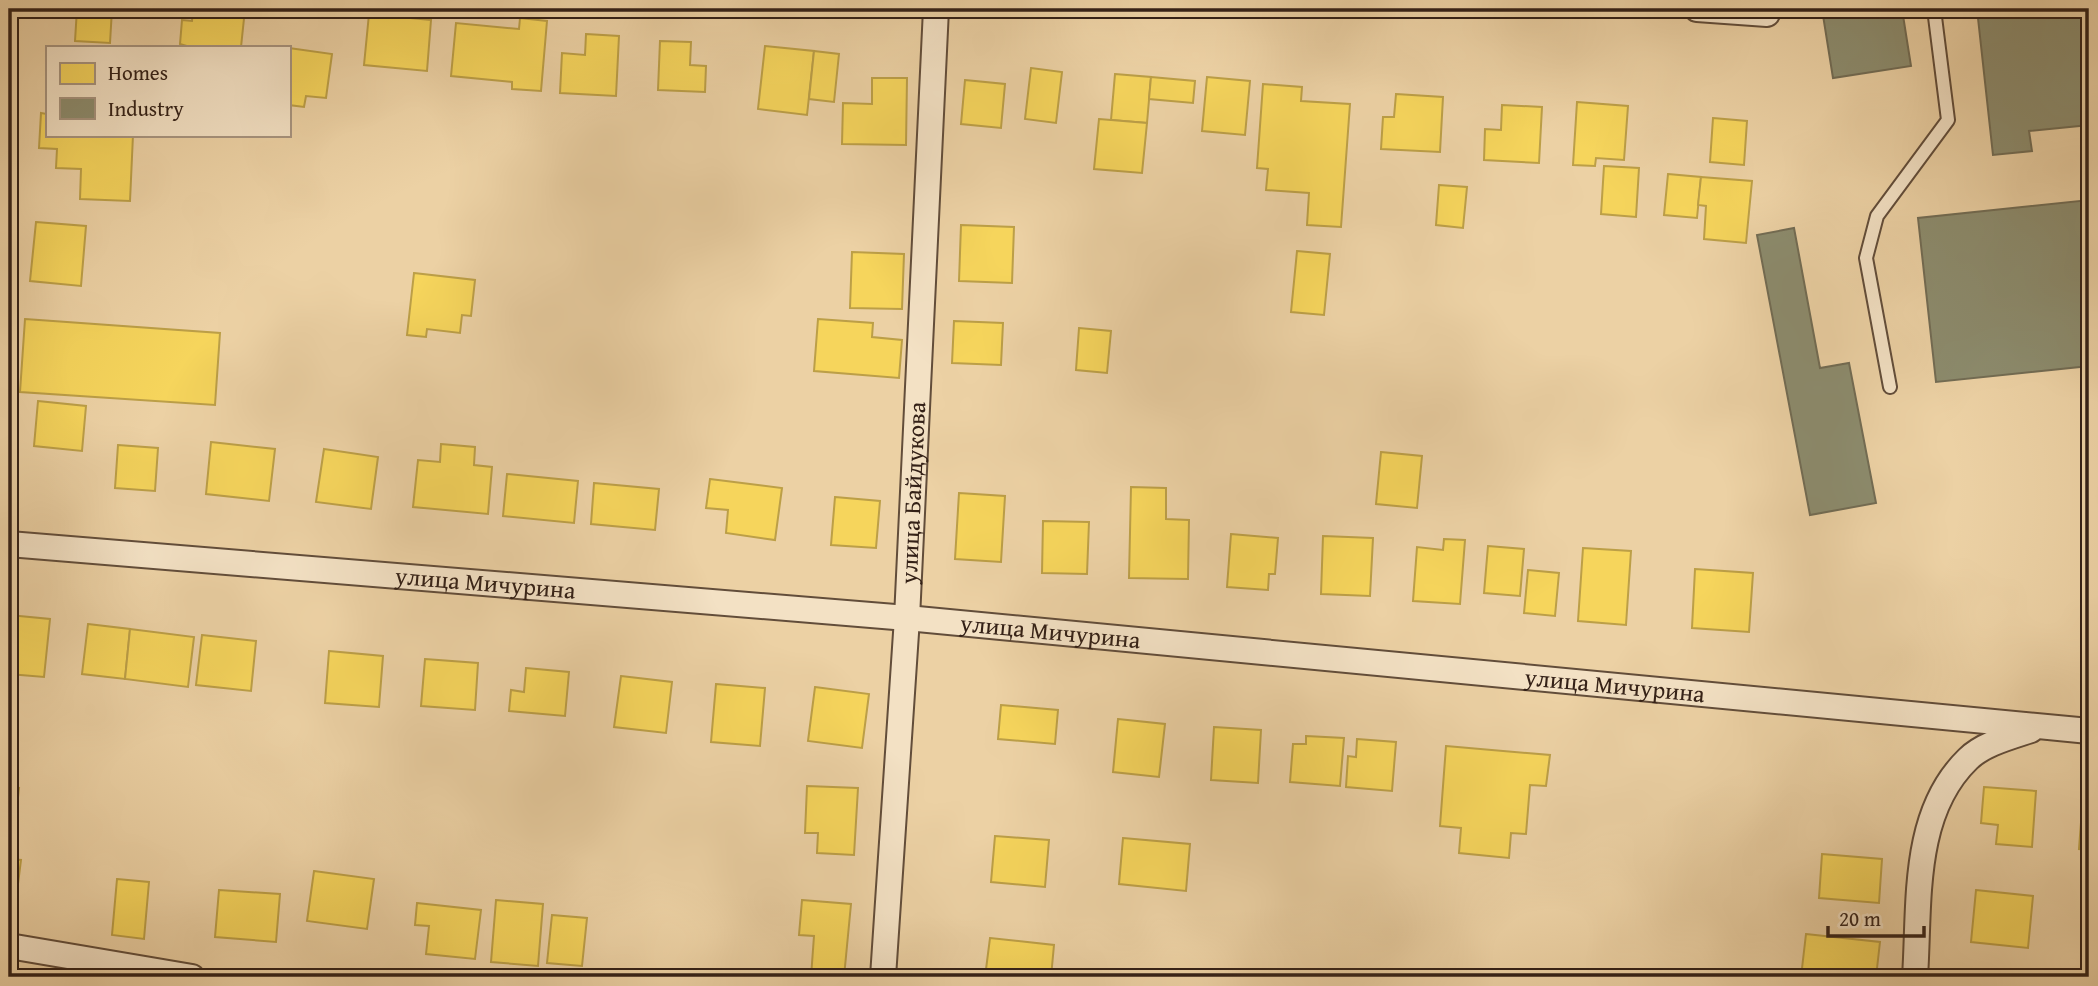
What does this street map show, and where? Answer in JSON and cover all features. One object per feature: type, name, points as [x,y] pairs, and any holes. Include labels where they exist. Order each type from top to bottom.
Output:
[{"type":"street","name":"улица Байдукова","points":[[883,977],[907,618],[936,9]]},
{"type":"street","points":[[1697,9],[1769,11]]},
{"type":"street","name":"улица Мичурина","points":[[9,544],[907,618],[2089,731]]},
{"type":"street","points":[[1915,977],[1924,847],[1931,814],[1947,784],[1969,757],[2002,739],[2041,727]]},
{"type":"street","points":[[9,946],[192,977]]},
{"type":"lane","points":[[1890,387],[1866,258],[1877,216],[1948,120],[1934,9]]},
{"type":"building: Homes","points":[[77,9],[112,9],[110,43],[75,41]]},
{"type":"building: Homes","points":[[193,9],[245,9],[241,46],[180,44],[182,20],[192,21]]},
{"type":"building: Homes","points":[[369,14],[431,20],[427,71],[364,65]]},
{"type":"building: Homes","points":[[520,18],[547,21],[541,91],[512,89],[512,82],[451,76],[456,23],[519,29]]},
{"type":"building: Homes","points":[[586,34],[619,36],[616,96],[560,93],[562,53],[585,55]]},
{"type":"building: Homes","points":[[660,41],[691,42],[690,65],[706,66],[705,92],[658,90]]},
{"type":"building: Homes","points":[[765,46],[814,51],[807,115],[758,109]]},
{"type":"building: Homes","points":[[290,48],[332,54],[326,98],[306,96],[304,107],[290,105]]},
{"type":"building: Homes","points":[[814,51],[839,54],[834,102],[809,99]]},
{"type":"building: Homes","points":[[1031,68],[1062,72],[1056,123],[1025,119]]},
{"type":"building: Homes","points":[[1115,74],[1151,77],[1147,123],[1111,120]]},
{"type":"building: Homes","points":[[1151,77],[1195,81],[1193,103],[1149,99]]},
{"type":"building: Homes","points":[[1207,77],[1250,81],[1245,135],[1202,131]]},
{"type":"building: Homes","points":[[872,78],[907,78],[906,145],[842,144],[843,103],[872,104]]},
{"type":"building: Homes","points":[[965,80],[1005,84],[1001,128],[961,124]]},
{"type":"building: Homes","points":[[1263,84],[1302,87],[1301,101],[1350,104],[1341,227],[1307,225],[1309,193],[1266,190],[1268,169],[1257,168]]},
{"type":"building: Homes","points":[[1396,94],[1443,97],[1440,152],[1381,149],[1383,117],[1394,117]]},
{"type":"building: Homes","points":[[1577,102],[1628,106],[1624,160],[1596,158],[1595,166],[1573,165]]},
{"type":"building: Homes","points":[[1502,105],[1542,107],[1539,163],[1484,160],[1485,129],[1501,130]]},
{"type":"building: Homes","points":[[41,113],[46,114],[46,136],[133,136],[130,201],[80,199],[81,169],[56,168],[57,149],[39,148]]},
{"type":"building: Homes","points":[[1713,118],[1747,121],[1744,165],[1710,162]]},
{"type":"building: Homes","points":[[1099,119],[1147,123],[1142,173],[1094,169]]},
{"type":"building: Homes","points":[[1604,166],[1639,168],[1636,217],[1601,214]]},
{"type":"building: Homes","points":[[1668,174],[1701,177],[1697,218],[1664,215]]},
{"type":"building: Homes","points":[[1701,177],[1752,181],[1746,243],[1704,239],[1706,206],[1698,205]]},
{"type":"building: Homes","points":[[1439,185],[1467,187],[1463,228],[1436,225]]},
{"type":"building: Homes","points":[[36,222],[86,226],[81,286],[30,281]]},
{"type":"building: Homes","points":[[961,225],[1014,227],[1012,283],[959,281]]},
{"type":"building: Homes","points":[[1297,251],[1330,254],[1324,315],[1291,312]]},
{"type":"building: Homes","points":[[852,252],[904,254],[902,309],[850,308]]},
{"type":"building: Homes","points":[[414,273],[475,280],[471,316],[462,315],[460,333],[427,329],[426,337],[407,335]]},
{"type":"building: Homes","points":[[25,319],[220,333],[215,405],[20,392]]},
{"type":"building: Homes","points":[[818,319],[873,323],[872,337],[902,340],[899,378],[814,371]]},
{"type":"building: Homes","points":[[954,321],[1003,323],[1001,365],[952,363]]},
{"type":"building: Homes","points":[[1079,328],[1111,331],[1107,373],[1076,370]]},
{"type":"building: Homes","points":[[38,401],[86,406],[82,451],[34,446]]},
{"type":"building: Homes","points":[[211,442],[275,449],[269,501],[206,494]]},
{"type":"building: Homes","points":[[441,444],[475,447],[474,465],[492,467],[488,514],[413,507],[418,460],[440,462]]},
{"type":"building: Homes","points":[[118,445],[158,448],[155,491],[115,488]]},
{"type":"building: Homes","points":[[324,449],[378,457],[371,509],[316,502]]},
{"type":"building: Homes","points":[[1381,452],[1422,456],[1417,508],[1376,504]]},
{"type":"building: Homes","points":[[507,474],[578,481],[574,523],[503,516]]},
{"type":"building: Homes","points":[[710,479],[782,488],[775,540],[726,533],[728,510],[706,508]]},
{"type":"building: Homes","points":[[594,483],[659,489],[655,530],[591,524]]},
{"type":"building: Homes","points":[[1131,487],[1166,488],[1166,519],[1189,520],[1188,579],[1129,578]]},
{"type":"building: Homes","points":[[959,493],[1005,496],[1001,562],[955,559]]},
{"type":"building: Homes","points":[[835,497],[880,501],[876,548],[831,545]]},
{"type":"building: Homes","points":[[1043,521],[1089,522],[1087,574],[1042,573]]},
{"type":"building: Homes","points":[[1231,534],[1278,538],[1275,574],[1269,574],[1268,590],[1227,587]]},
{"type":"building: Homes","points":[[1323,536],[1373,538],[1370,596],[1321,594]]},
{"type":"building: Homes","points":[[1444,539],[1465,540],[1460,604],[1413,601],[1417,547],[1443,550]]},
{"type":"building: Homes","points":[[1488,546],[1524,549],[1520,596],[1484,593]]},
{"type":"building: Homes","points":[[1583,548],[1631,551],[1626,625],[1578,621]]},
{"type":"building: Homes","points":[[1695,569],[1753,573],[1749,632],[1692,628]]},
{"type":"building: Homes","points":[[1528,570],[1559,573],[1555,616],[1524,613]]},
{"type":"building: Homes","points":[[9,615],[50,619],[44,677],[9,674]]},
{"type":"building: Homes","points":[[88,624],[130,629],[125,679],[82,674]]},
{"type":"building: Homes","points":[[130,629],[194,637],[188,687],[125,679]]},
{"type":"building: Homes","points":[[202,635],[256,641],[251,691],[196,685]]},
{"type":"building: Homes","points":[[329,651],[383,656],[379,707],[325,703]]},
{"type":"building: Homes","points":[[425,659],[478,663],[475,710],[421,706]]},
{"type":"building: Homes","points":[[526,668],[569,672],[565,716],[509,711],[511,690],[524,692]]},
{"type":"building: Homes","points":[[621,676],[672,682],[666,733],[614,727]]},
{"type":"building: Homes","points":[[716,684],[765,688],[760,746],[711,742]]},
{"type":"building: Homes","points":[[815,687],[869,694],[862,748],[808,741]]},
{"type":"building: Homes","points":[[1001,705],[1058,710],[1055,744],[998,739]]},
{"type":"building: Homes","points":[[1118,719],[1165,724],[1159,777],[1113,772]]},
{"type":"building: Homes","points":[[1214,727],[1261,730],[1258,783],[1211,780]]},
{"type":"building: Homes","points":[[1306,736],[1344,738],[1340,786],[1290,782],[1293,744],[1306,744]]},
{"type":"building: Homes","points":[[1357,739],[1396,742],[1392,791],[1346,787],[1348,756],[1356,757]]},
{"type":"building: Homes","points":[[1446,746],[1550,755],[1546,786],[1530,785],[1526,834],[1511,833],[1509,858],[1459,853],[1461,828],[1440,826]]},
{"type":"building: Homes","points":[[807,786],[858,788],[854,855],[817,853],[818,833],[805,833]]},
{"type":"building: Homes","points":[[9,787],[19,788],[14,834],[9,833]]},
{"type":"building: Homes","points":[[1984,787],[2036,791],[2032,847],[1996,844],[1998,825],[1981,823]]},
{"type":"building: Homes","points":[[2083,796],[2089,796],[2089,850],[2079,849]]},
{"type":"building: Homes","points":[[995,836],[1049,840],[1045,887],[991,882]]},
{"type":"building: Homes","points":[[1123,838],[1190,844],[1186,891],[1119,884]]},
{"type":"building: Homes","points":[[1822,854],[1882,859],[1879,903],[1819,898]]},
{"type":"building: Homes","points":[[9,859],[21,860],[12,932],[9,931]]},
{"type":"building: Homes","points":[[314,871],[374,879],[367,929],[307,921]]},
{"type":"building: Homes","points":[[117,879],[149,882],[144,939],[112,935]]},
{"type":"building: Homes","points":[[219,890],[280,894],[276,942],[215,937]]},
{"type":"building: Homes","points":[[1976,890],[2033,896],[2028,948],[1971,942]]},
{"type":"building: Homes","points":[[496,900],[543,904],[538,966],[491,962]]},
{"type":"building: Homes","points":[[802,900],[851,904],[844,977],[811,977],[814,936],[799,935]]},
{"type":"building: Homes","points":[[417,903],[481,910],[475,959],[426,954],[429,926],[415,925]]},
{"type":"building: Homes","points":[[552,915],[587,918],[582,966],[547,963]]},
{"type":"building: Homes","points":[[1806,934],[1880,942],[1876,977],[1801,977]]},
{"type":"building: Homes","points":[[990,938],[1054,945],[1051,977],[985,977]]},
{"type":"building: Industry","points":[[1822,9],[1902,9],[1911,66],[1833,78]]},
{"type":"building: Industry","points":[[1977,9],[2089,9],[2089,125],[2029,131],[2032,151],[1993,155]]},
{"type":"building: Industry","points":[[2089,200],[2089,366],[1936,382],[1918,218]]},
{"type":"building: Industry","points":[[1794,228],[1820,368],[1849,363],[1876,503],[1810,515],[1757,235]]}]
